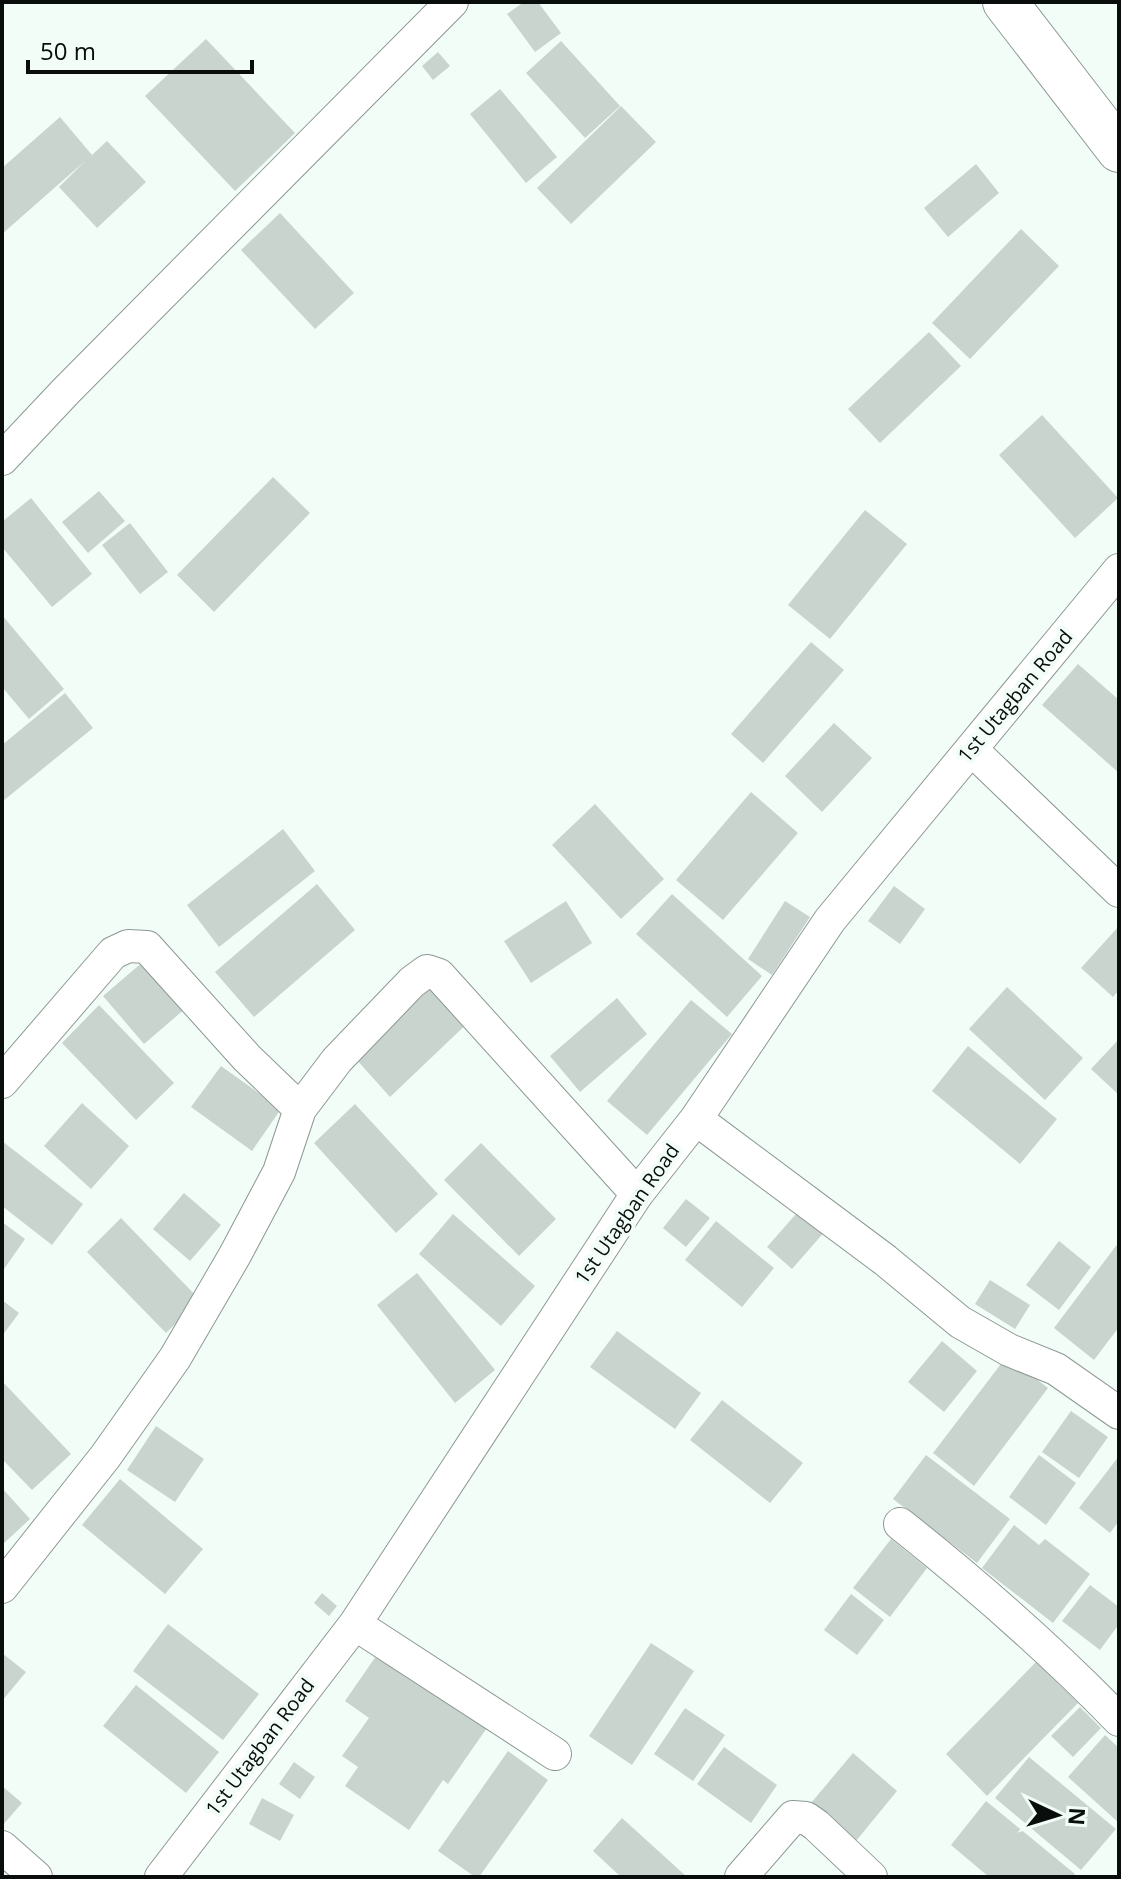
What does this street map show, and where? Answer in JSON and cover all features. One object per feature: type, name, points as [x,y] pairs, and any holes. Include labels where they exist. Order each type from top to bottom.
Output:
[{"type":"main road","points":[[1005,2],[1119,150]]},
{"type":"street","points":[[2,459],[452,2]]},
{"type":"street","name":"1st Utagban Road","points":[[161,1877],[355,1624],[637,1194],[696,1119],[830,920],[1119,570]]},
{"type":"street","points":[[971,749],[1119,891]]},
{"type":"street","points":[[2,1082],[113,953],[128,946],[147,947],[247,1058],[300,1109]]},
{"type":"street","points":[[2,1587],[105,1457],[175,1358],[279,1172],[300,1109],[337,1060],[412,982],[427,971],[439,975],[450,986],[637,1194]]},
{"type":"street","points":[[696,1119],[885,1260],[960,1322],[1009,1350],[1056,1369],[1119,1413]]},
{"type":"street","points":[[900,1524],[947,1561],[1074,1674],[1119,1720]]},
{"type":"street","points":[[355,1624],[555,1754]]},
{"type":"street","points":[[741,1877],[793,1817],[806,1818],[816,1825],[871,1877]]},
{"type":"street","points":[[2,1847],[36,1877]]},
{"type":"building","points":[[524,2],[538,2],[561,33],[535,52],[507,14]]},
{"type":"building","points":[[206,39],[295,133],[235,191],[145,96]]},
{"type":"building","points":[[561,41],[620,106],[585,138],[526,73]]},
{"type":"building","points":[[438,52],[450,66],[433,80],[422,66]]},
{"type":"building","points":[[500,89],[557,157],[526,183],[470,114]]},
{"type":"building","points":[[621,106],[656,142],[571,224],[537,188]]},
{"type":"building","points":[[60,117],[92,155],[107,141],[146,182],[97,228],[59,187],[85,161],[2,234],[2,168]]},
{"type":"building","points":[[976,164],[999,193],[948,237],[924,208]]},
{"type":"building","points":[[280,213],[354,293],[315,329],[241,250]]},
{"type":"building","points":[[1021,229],[1059,266],[970,359],[932,323]]},
{"type":"building","points":[[929,332],[961,366],[880,443],[848,409]]},
{"type":"building","points":[[1042,415],[1118,498],[1075,538],[999,455]]},
{"type":"building","points":[[273,477],[310,513],[214,612],[177,575]]},
{"type":"building","points":[[99,491],[125,521],[88,553],[62,522]]},
{"type":"building","points":[[31,498],[92,574],[52,607],[2,547],[2,522]]},
{"type":"building","points":[[865,510],[907,544],[830,639],[788,605]]},
{"type":"building","points":[[130,523],[168,572],[140,594],[102,545]]},
{"type":"building","points":[[2,615],[64,689],[29,719],[2,687]]},
{"type":"building","points":[[811,642],[844,670],[763,763],[731,734]]},
{"type":"building","points":[[1078,664],[1119,700],[1119,773],[1042,705]]},
{"type":"building","points":[[65,693],[93,728],[3,801],[2,745]]},
{"type":"building","points":[[834,723],[872,758],[822,812],[785,776]]},
{"type":"building","points":[[751,792],[798,833],[723,920],[676,880]]},
{"type":"building","points":[[595,804],[664,879],[621,919],[552,845]]},
{"type":"building","points":[[283,829],[315,871],[219,947],[187,905]]},
{"type":"building","points":[[317,884],[355,930],[254,1017],[215,972]]},
{"type":"building","points":[[894,886],[925,909],[900,944],[868,921]]},
{"type":"building","points":[[672,894],[762,976],[727,1017],[636,934]]},
{"type":"building","points":[[566,901],[592,943],[531,983],[504,941]]},
{"type":"building","points":[[785,901],[810,917],[772,975],[748,959]]},
{"type":"building","points":[[1119,926],[1119,990],[1113,997],[1081,968]]},
{"type":"building","points":[[145,960],[186,1008],[144,1044],[103,996]]},
{"type":"building","points":[[441,978],[475,1016],[390,1097],[356,1059]]},
{"type":"building","points":[[1007,987],[1083,1058],[1045,1100],[969,1029]]},
{"type":"building","points":[[617,998],[647,1034],[580,1092],[550,1056]]},
{"type":"building","points":[[691,1000],[732,1034],[647,1135],[607,1101]]},
{"type":"building","points":[[99,1005],[174,1083],[136,1120],[62,1043]]},
{"type":"building","points":[[1119,1039],[1119,1095],[1091,1069]]},
{"type":"building","points":[[968,1046],[1057,1119],[1020,1164],[932,1091]]},
{"type":"building","points":[[221,1066],[281,1109],[252,1151],[191,1107]]},
{"type":"building","points":[[82,1103],[129,1146],[91,1189],[44,1146]]},
{"type":"building","points":[[355,1104],[438,1194],[396,1233],[314,1143]]},
{"type":"building","points":[[2,1141],[83,1204],[52,1245],[2,1206]]},
{"type":"building","points":[[481,1143],[556,1219],[519,1256],[444,1180]]},
{"type":"building","points":[[184,1193],[221,1225],[190,1261],[153,1229]]},
{"type":"building","points":[[686,1199],[710,1218],[686,1247],[663,1228]]},
{"type":"building","points":[[802,1207],[827,1229],[792,1269],[767,1247]]},
{"type":"building","points":[[453,1214],[535,1286],[501,1326],[419,1254]]},
{"type":"building","points":[[121,1218],[200,1300],[166,1333],[87,1252]]},
{"type":"building","points":[[716,1221],[774,1268],[742,1307],[685,1260]]},
{"type":"building","points":[[2,1222],[25,1239],[2,1272]]},
{"type":"building","points":[[1059,1241],[1091,1267],[1059,1310],[1026,1285]]},
{"type":"building","points":[[1119,1242],[1119,1327],[1094,1360],[1054,1328]]},
{"type":"building","points":[[417,1273],[495,1370],[455,1403],[377,1305]]},
{"type":"building","points":[[990,1280],[1030,1305],[1015,1329],[975,1304]]},
{"type":"building","points":[[2,1300],[19,1313],[2,1336]]},
{"type":"building","points":[[617,1331],[701,1393],[675,1429],[590,1367]]},
{"type":"building","points":[[942,1341],[977,1371],[944,1412],[908,1382]]},
{"type":"building","points":[[1007,1356],[1048,1388],[974,1486],[933,1453]]},
{"type":"building","points":[[2,1381],[71,1454],[32,1490],[2,1459]]},
{"type":"building","points":[[722,1400],[803,1463],[770,1503],[690,1440]]},
{"type":"building","points":[[1071,1411],[1108,1437],[1079,1478],[1042,1452]]},
{"type":"building","points":[[156,1426],[204,1459],[175,1502],[127,1470]]},
{"type":"building","points":[[926,1455],[1010,1519],[977,1563],[893,1499]]},
{"type":"building","points":[[1039,1455],[1076,1483],[1046,1525],[1009,1497]]},
{"type":"building","points":[[1119,1456],[1119,1521],[1110,1533],[1079,1508]]},
{"type":"building","points":[[120,1479],[203,1549],[165,1594],[82,1525]]},
{"type":"building","points":[[2,1488],[30,1519],[2,1545]]},
{"type":"building","points":[[1014,1525],[1039,1545],[1045,1539],[1090,1574],[1053,1623],[982,1568]]},
{"type":"building","points":[[891,1539],[927,1568],[890,1617],[853,1588]]},
{"type":"building","points":[[1090,1585],[1119,1607],[1119,1624],[1100,1650],[1062,1621]]},
{"type":"building","points":[[322,1593],[337,1606],[329,1616],[314,1603]]},
{"type":"building","points":[[851,1594],[884,1620],[857,1655],[824,1630]]},
{"type":"building","points":[[168,1624],[259,1694],[223,1740],[133,1671]]},
{"type":"building","points":[[651,1643],[694,1671],[632,1765],[589,1736]]},
{"type":"building","points":[[383,1646],[491,1722],[448,1784],[443,1780],[409,1830],[345,1786],[358,1767],[342,1756],[369,1718],[345,1701]]},
{"type":"building","points":[[2,1653],[26,1672],[2,1701]]},
{"type":"building","points":[[1036,1662],[1078,1703],[987,1796],[946,1754]]},
{"type":"building","points":[[136,1685],[219,1752],[186,1793],[103,1726]]},
{"type":"building","points":[[1080,1707],[1101,1728],[1073,1757],[1051,1736]]},
{"type":"building","points":[[685,1708],[725,1735],[693,1781],[654,1754]]},
{"type":"building","points":[[1105,1735],[1119,1748],[1119,1823],[1068,1777]]},
{"type":"building","points":[[724,1747],[777,1785],[751,1823],[697,1784]]},
{"type":"building","points":[[508,1751],[548,1780],[479,1877],[475,1877],[438,1851]]},
{"type":"building","points":[[853,1753],[897,1791],[856,1841],[811,1803]]},
{"type":"building","points":[[1029,1757],[1116,1829],[1081,1870],[995,1798]]},
{"type":"building","points":[[294,1762],[315,1777],[300,1799],[279,1784]]},
{"type":"building","points":[[2,1786],[22,1803],[2,1826]]},
{"type":"building","points":[[262,1798],[294,1815],[280,1841],[249,1824]]},
{"type":"building","points":[[986,1801],[1075,1874],[1073,1877],[989,1877],[951,1845]]},
{"type":"building","points":[[622,1818],[687,1877],[621,1877],[593,1851]]}]
